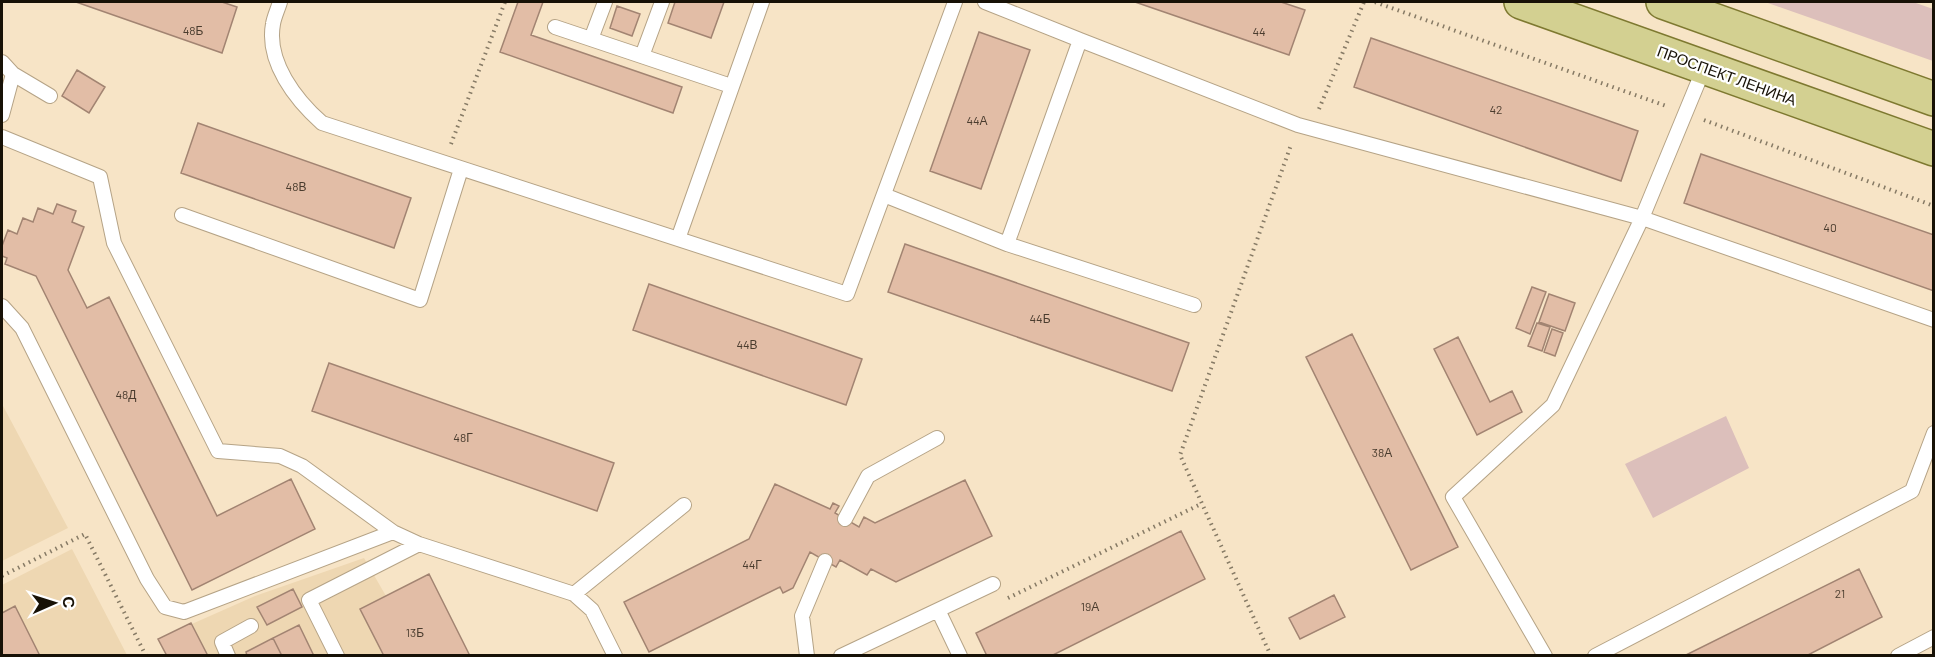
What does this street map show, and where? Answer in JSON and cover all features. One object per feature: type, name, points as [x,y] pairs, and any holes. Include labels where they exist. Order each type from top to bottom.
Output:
[{"type":"main road","name":"ПРОСПЕКТ ЛЕНИНА","points":[[1521,2],[1934,149]]},
{"type":"main road","points":[[1663,2],[1934,99]]},
{"type":"lane","points":[[280,2],[272,25],[275,59],[302,105],[322,123],[847,294],[955,2]]},
{"type":"lane","points":[[591,39],[605,2]]},
{"type":"lane","points":[[642,56],[662,2]]},
{"type":"lane","points":[[678,239],[762,2]]},
{"type":"lane","points":[[985,2],[1298,125],[1642,218],[1934,320]]},
{"type":"lane","points":[[555,27],[731,86]]},
{"type":"lane","points":[[1007,244],[1080,40]]},
{"type":"lane","points":[[2,62],[13,74],[50,96]]},
{"type":"lane","points":[[1545,656],[1454,497],[1553,405],[1642,218],[1704,67]]},
{"type":"lane","points":[[2,115],[13,74]]},
{"type":"lane","points":[[2,137],[100,177],[114,243],[218,451],[280,456],[302,466],[393,532],[418,544],[574,594],[592,609],[615,656]]},
{"type":"lane","points":[[182,215],[420,300],[461,169]]},
{"type":"lane","points":[[884,195],[1007,244],[1194,305]]},
{"type":"lane","points":[[2,306],[22,328],[147,579],[165,607],[184,612],[393,532]]},
{"type":"lane","points":[[1595,656],[1912,491],[1934,433]]},
{"type":"lane","points":[[845,519],[868,476],[937,438]]},
{"type":"lane","points":[[574,594],[684,505]]},
{"type":"lane","points":[[337,656],[309,600],[418,544]]},
{"type":"lane","points":[[807,656],[802,616],[825,561]]},
{"type":"lane","points":[[841,656],[993,584]]},
{"type":"lane","points":[[938,610],[960,656]]},
{"type":"lane","points":[[228,656],[222,642],[251,626]]},
{"type":"lane","points":[[1898,656],[1934,637]]},
{"type":"path","points":[[444,163],[506,2]]},
{"type":"path","points":[[1271,656],[1180,454],[1298,125],[1315,118],[1364,2]]},
{"type":"path","points":[[1375,2],[1684,112],[1934,206]]},
{"type":"path","points":[[1000,602],[1201,504]]},
{"type":"path","points":[[2,576],[85,534],[146,656]]},
{"type":"shaded area","points":[[1765,2],[1913,2],[1933,9],[1933,61]]},
{"type":"shaded area","points":[[2,404],[68,528],[2,561]]},
{"type":"shaded area","points":[[1726,416],[1749,468],[1653,518],[1625,464]]},
{"type":"shaded area","points":[[72,549],[127,655],[2,656],[2,585]]},
{"type":"shaded area","points":[[364,558],[386,596],[429,574],[470,655],[282,655],[273,639],[246,652],[247,655],[167,655],[158,639],[255,596]]},
{"type":"building","points":[[76,2],[222,2],[237,7],[222,53]]},
{"type":"building","points":[[518,2],[543,2],[531,35],[682,87],[673,113],[500,52]]},
{"type":"building","points":[[675,2],[724,2],[711,38],[668,23]]},
{"type":"building","points":[[1135,2],[1281,2],[1305,10],[1289,55]]},
{"type":"building","points":[[617,6],[640,14],[632,36],[610,28]]},
{"type":"building","points":[[979,32],[1030,50],[981,189],[930,171]]},
{"type":"building","points":[[1371,38],[1638,131],[1621,181],[1354,87]]},
{"type":"building","points":[[77,70],[105,87],[89,113],[62,96]]},
{"type":"building","points":[[198,123],[411,198],[394,248],[181,173]]},
{"type":"building","points":[[1701,154],[1934,235],[1934,291],[1684,203]]},
{"type":"building","points":[[57,204],[76,211],[72,222],[84,227],[68,270],[87,308],[109,297],[217,516],[291,479],[315,529],[192,590],[36,276],[5,264],[7,258],[2,256],[2,246],[8,230],[17,234],[23,218],[33,222],[38,208],[53,214]]},
{"type":"building","points":[[905,244],[1189,343],[1172,391],[888,292]]},
{"type":"building","points":[[649,284],[862,359],[846,405],[633,330]]},
{"type":"building","points":[[1532,287],[1546,292],[1530,334],[1516,328]]},
{"type":"building","points":[[1549,294],[1575,303],[1565,331],[1539,322]]},
{"type":"building","points":[[1537,323],[1550,327],[1542,351],[1528,346]]},
{"type":"building","points":[[1552,329],[1563,333],[1555,356],[1544,352]]},
{"type":"building","points":[[1352,334],[1458,547],[1411,570],[1306,357]]},
{"type":"building","points":[[1458,337],[1490,402],[1512,391],[1522,412],[1477,435],[1434,349]]},
{"type":"building","points":[[329,363],[614,463],[597,511],[312,411]]},
{"type":"building","points":[[965,480],[992,536],[896,582],[871,569],[867,575],[840,560],[836,567],[810,552],[793,588],[783,593],[780,587],[649,652],[624,602],[749,539],[775,484],[830,509],[833,503],[839,506],[835,513],[859,527],[864,517],[875,523]]},
{"type":"building","points":[[1181,531],[1205,579],[1051,656],[987,656],[976,633]]},
{"type":"building","points":[[1859,569],[1882,617],[1806,656],[1684,656]]},
{"type":"building","points":[[429,574],[470,656],[384,656],[360,609]]},
{"type":"building","points":[[293,589],[302,607],[267,625],[257,607]]},
{"type":"building","points":[[1334,595],[1345,617],[1300,639],[1289,618]]},
{"type":"building","points":[[15,606],[40,656],[2,656],[2,613]]},
{"type":"building","points":[[191,623],[208,656],[167,656],[158,639]]},
{"type":"building","points":[[299,625],[314,656],[282,656],[273,638]]},
{"type":"building","points":[[273,638],[282,656],[247,656],[246,652]]}]
